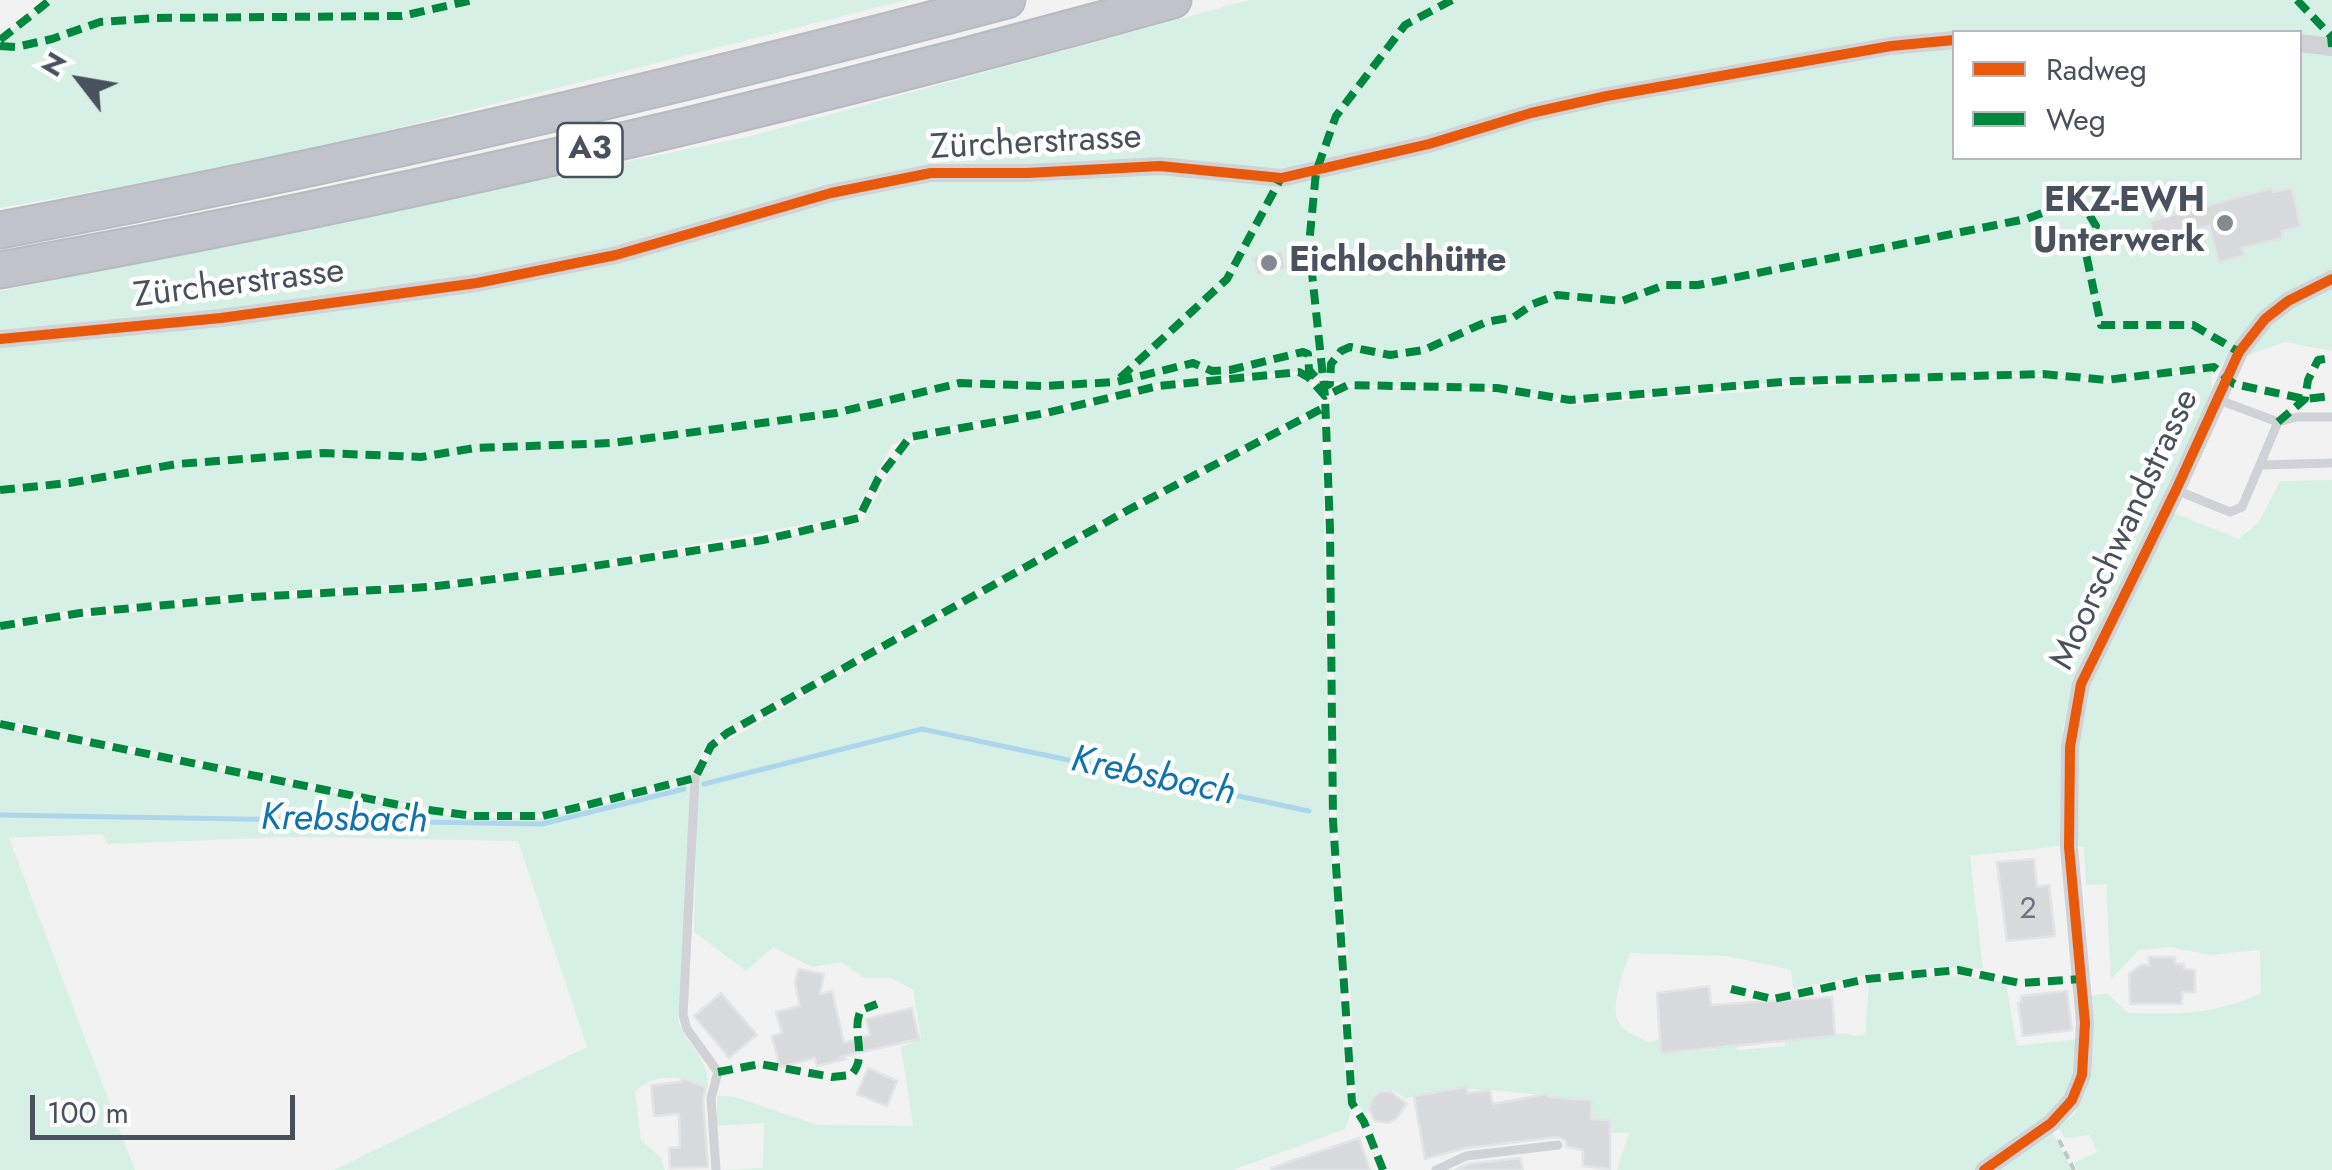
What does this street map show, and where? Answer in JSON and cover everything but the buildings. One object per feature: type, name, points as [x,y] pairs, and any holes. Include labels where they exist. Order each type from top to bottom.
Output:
[{"type":"highway","name":"A3","points":[[0,230],[474,133],[1007,0]]},
{"type":"highway","name":"A3","points":[[0,270],[333,206],[568,155],[838,90],[1173,0]]},
{"type":"street","name":"Zürcherstrasse","points":[[0,339],[221,318],[477,283],[616,256],[831,193],[931,174],[1027,174],[1160,166],[1281,178],[1391,154],[1532,113],[1607,96],[1891,46],[1952,40]]},
{"type":"street","points":[[2302,43],[2332,47]]},
{"type":"street","name":"Moorschwandstrasse","points":[[1984,1170],[2050,1123],[2072,1100],[2082,1075],[2085,1024],[2069,847],[2070,747],[2081,684],[2239,352],[2265,319],[2288,301],[2332,278]]},
{"type":"lane","points":[[2218,399],[2278,422],[2332,417]]},
{"type":"lane","points":[[2176,490],[2230,512],[2242,508],[2278,422]]},
{"type":"lane","points":[[2261,465],[2332,463]]},
{"type":"lane","points":[[695,778],[683,1016],[687,1029],[718,1072],[712,1098],[716,1170]]},
{"type":"lane","points":[[1436,1170],[1466,1156],[1558,1145]]},
{"type":"path","points":[[2050,1123],[2074,1170]]},
{"type":"green space","points":[[50,0],[907,0],[267,161],[0,208],[0,40]]},
{"type":"green space","points":[[1249,0],[2332,0],[2332,351],[2285,342],[2214,367],[2106,380],[2043,374],[1793,381],[1570,400],[1497,388],[1348,385],[1300,371],[1158,384],[1046,410],[918,433],[892,445],[854,516],[567,567],[429,582],[80,609],[0,622],[0,291],[751,136]]},
{"type":"green space","points":[[2211,371],[2212,394],[2072,686],[2063,729],[2061,846],[1970,856],[1983,969],[1911,969],[1793,989],[1791,970],[1727,956],[1630,953],[1618,989],[1616,1009],[1620,1025],[1648,1042],[1660,1039],[1662,1053],[1714,1050],[1714,1046],[1736,1044],[1738,1050],[1785,1046],[1785,1040],[1846,1033],[1865,1035],[1869,984],[1938,976],[2006,983],[2017,1046],[2078,1039],[2080,1059],[2067,1096],[2040,1123],[1976,1170],[1617,1170],[1629,1133],[1610,1133],[1610,1120],[1591,1119],[1591,1100],[1474,1089],[1405,1099],[1385,1090],[1372,1095],[1367,1113],[1363,1113],[1356,1097],[1353,1064],[1336,814],[1330,403],[1348,387],[1495,391],[1572,405],[1849,384],[2044,376],[2105,383]]},
{"type":"green space","points":[[1298,375],[1316,394],[1320,402],[1316,408],[1127,506],[743,721],[704,747],[693,773],[687,777],[539,814],[456,811],[0,719],[0,629],[203,604],[429,589],[568,573],[862,523],[901,452],[919,440],[1159,390]]},
{"type":"green space","points":[[1322,412],[1330,816],[1350,1116],[1345,1129],[1233,1170],[718,1170],[763,1168],[764,1123],[717,1126],[717,1096],[732,1096],[818,1125],[913,1126],[901,1047],[921,1038],[913,990],[892,978],[864,978],[842,962],[812,967],[773,947],[746,971],[694,932],[698,782],[711,750],[1066,546]]},
{"type":"green space","points":[[2332,480],[2332,1170],[2077,1170],[2074,1163],[2097,1152],[2090,1135],[2065,1138],[2058,1128],[2074,1114],[2086,1092],[2088,996],[2107,993],[2128,1013],[2162,1014],[2213,1009],[2261,993],[2260,950],[2210,955],[2170,947],[2139,950],[2111,979],[2106,884],[2086,885],[2084,847],[2077,846],[2077,744],[2089,686],[2174,513],[2239,539],[2259,522],[2280,481]]},
{"type":"green space","points":[[0,728],[462,818],[542,818],[689,784],[692,790],[678,1018],[704,1064],[708,1087],[661,1078],[635,1091],[641,1140],[661,1158],[665,1170],[334,1170],[587,1047],[518,841],[289,837],[108,844],[102,834],[9,838],[135,1170],[0,1170]]},
{"type":"green space","points":[[2051,1129],[2072,1170],[1993,1170]]},
{"type":"waterway","name":"Krebsbach","points":[[704,784],[922,729],[1309,811]]},
{"type":"waterway","name":"Krebsbach","points":[[0,815],[542,824],[684,789]]},
{"type":"marked path","points":[[0,40],[50,0]]},
{"type":"marked path","points":[[0,46],[16,47],[52,39],[100,22],[402,16],[473,0]]},
{"type":"marked path","points":[[1383,1170],[1352,1103],[1333,821],[1325,396],[1309,245],[1316,172],[1336,116],[1405,25],[1452,0]]},
{"type":"marked path","points":[[2297,0],[2331,36],[2332,47]]},
{"type":"marked path","points":[[1120,378],[1227,279],[1281,178]]},
{"type":"marked path","points":[[0,490],[69,483],[177,464],[324,453],[421,457],[475,448],[612,443],[836,413],[960,383],[1043,386],[1116,382],[1193,363],[1212,371],[1230,370],[1303,352],[1308,354],[1309,370],[1324,387],[1330,384],[1331,364],[1341,351],[1350,347],[1390,355],[1424,350],[1486,322],[1514,317],[1557,295],[1622,301],[1665,285],[1698,285],[2026,219],[2056,208],[2084,206],[2096,226],[2085,249],[2101,325],[2193,325],[2239,352]]},
{"type":"marked path","points":[[2278,422],[2305,399],[2308,380],[2318,360],[2332,358]]},
{"type":"marked path","points":[[0,626],[80,613],[252,597],[429,587],[763,540],[859,518],[878,479],[910,437],[1046,413],[1158,386],[1299,372],[1325,396],[1348,385],[1497,388],[1570,400],[1793,381],[2043,374],[2106,380],[2214,367],[2234,384],[2305,399],[2332,396]]},
{"type":"marked path","points":[[0,724],[414,808],[474,816],[543,816],[695,778],[711,746],[727,733],[1130,509],[1325,407]]},
{"type":"marked path","points":[[1731,989],[1773,999],[1867,979],[1958,970],[2020,983],[2081,979]]},
{"type":"marked path","points":[[718,1072],[760,1064],[832,1077],[851,1075],[859,1060],[858,1018],[861,1010],[877,1004]]},
{"type":"cycle path","points":[[0,339],[221,318],[477,283],[616,255],[831,193],[931,173],[1160,166],[1281,178],[1429,144],[1531,113],[1607,96],[1891,46],[1952,40]]},
{"type":"cycle path","points":[[1984,1170],[2051,1123],[2072,1100],[2082,1075],[2085,1023],[2069,847],[2070,747],[2081,684],[2239,352],[2265,319],[2288,301],[2332,279]]},
{"type":"place","name":"EKZ-EWH Unterwerk","points":[[2225,223]]},
{"type":"place","name":"Eichlochhütte","points":[[1269,263]]}]
